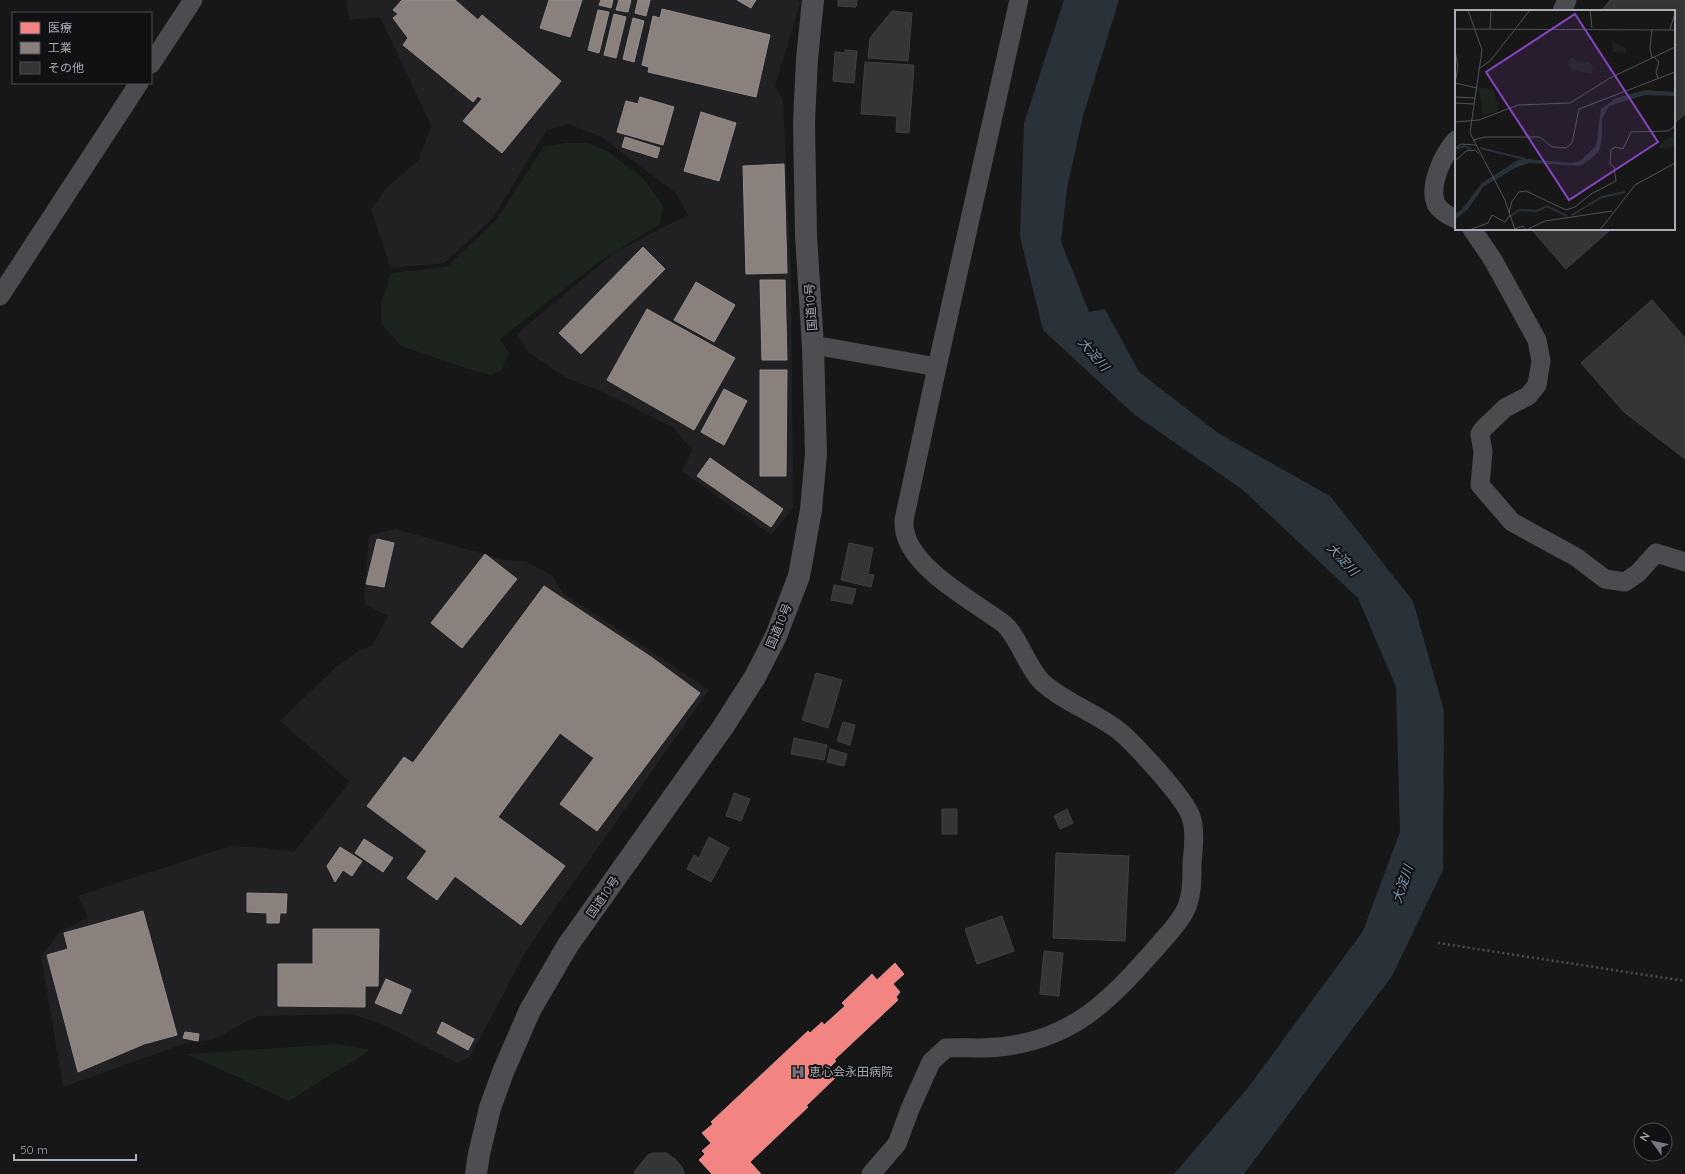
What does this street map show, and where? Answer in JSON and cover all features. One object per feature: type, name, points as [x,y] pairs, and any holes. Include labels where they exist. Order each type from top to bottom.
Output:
[{"type":"highway","name":"国道10号","points":[[476,1174],[478,1154],[490,1108],[503,1072],[530,1010],[568,945],[723,727],[755,677],[776,636],[799,576],[811,510],[816,454],[813,347],[806,235],[804,122],[807,59],[813,0]]},
{"type":"street","points":[[152,62],[193,0]]},
{"type":"street","points":[[871,1174],[897,1144],[910,1109],[931,1062],[946,1048],[999,1048],[1042,1038],[1065,1029],[1096,1009],[1122,986],[1178,922],[1186,908],[1191,893],[1194,833],[1191,816],[1179,796],[1131,742],[1117,730],[1060,695],[1042,682],[1006,626],[944,582],[928,568],[910,546],[905,532],[904,520],[936,367],[1019,0]]},
{"type":"street","points":[[1562,10],[1567,0]]},
{"type":"street","points":[[0,296],[138,84]]},
{"type":"street","points":[[1455,142],[1437,170],[1434,192],[1436,204],[1445,213],[1455,218]]},
{"type":"street","points":[[1473,230],[1493,260],[1537,340],[1541,361],[1537,385],[1528,396],[1505,408],[1483,429],[1480,434],[1483,452],[1480,485],[1512,522],[1576,557],[1605,579],[1625,582],[1638,573],[1656,553],[1685,562]]},
{"type":"street","points":[[813,347],[825,347],[936,367]]},
{"type":"path","points":[[1438,943],[1685,981]]},
{"type":"shaded area","points":[[346,0],[801,1],[775,86],[783,101],[791,274],[793,508],[771,535],[682,471],[692,450],[674,428],[603,392],[566,378],[528,352],[517,334],[615,252],[688,215],[676,193],[600,136],[568,124],[546,131],[492,219],[445,263],[391,268],[371,210],[386,188],[419,160],[431,125],[380,17],[349,20]]},
{"type":"shaded area","points":[[565,143],[588,143],[607,151],[643,178],[663,206],[660,224],[599,262],[500,339],[509,353],[502,370],[491,375],[401,346],[381,323],[381,303],[391,273],[447,267],[498,218],[543,147]]},
{"type":"shaded area","points":[[396,529],[505,560],[525,561],[553,576],[562,592],[709,690],[538,933],[524,955],[470,1057],[457,1063],[386,1026],[352,1014],[257,1016],[212,1040],[186,1043],[63,1087],[41,956],[59,933],[88,917],[78,896],[230,846],[266,848],[294,852],[350,782],[280,721],[338,665],[360,650],[372,646],[388,616],[366,605],[364,598],[369,535]]},
{"type":"shaded area","points":[[338,1044],[370,1050],[289,1101],[187,1054]]},
{"type":"water","name":"大淀川","points":[[1064,0],[1119,0],[1083,116],[1067,188],[1061,242],[1089,312],[1105,309],[1139,372],[1218,433],[1330,496],[1413,601],[1444,711],[1443,870],[1392,976],[1244,1174],[1174,1174],[1247,1089],[1363,931],[1400,832],[1396,687],[1358,598],[1243,490],[1135,415],[1043,330],[1020,237],[1024,123]]},
{"type":"building: 医療","points":[[895,963],[904,974],[893,984],[900,992],[896,997],[898,1000],[834,1060],[836,1061],[827,1070],[835,1078],[806,1106],[808,1107],[750,1162],[761,1174],[712,1174],[699,1160],[705,1154],[702,1151],[711,1143],[702,1133],[713,1124],[711,1122],[808,1031],[810,1033],[822,1022],[824,1025],[845,1006],[842,1003],[872,974],[877,980]]},
{"type":"building: 工業","points":[[402,0],[455,0],[478,20],[482,15],[561,81],[502,153],[463,121],[482,99],[478,96],[473,102],[403,45],[408,38],[393,18],[398,14],[393,10]]},
{"type":"building: 工業","points":[[549,0],[582,0],[570,37],[540,28]]},
{"type":"building: 工業","points":[[601,0],[613,0],[611,8],[599,5]]},
{"type":"building: 工業","points":[[619,0],[631,0],[628,12],[616,10]]},
{"type":"building: 工業","points":[[638,0],[650,0],[646,16],[635,13]]},
{"type":"building: 工業","points":[[737,0],[756,0],[751,8]]},
{"type":"building: 工業","points":[[662,9],[770,35],[756,97],[648,72],[649,67],[642,65],[653,16],[660,18]]},
{"type":"building: 工業","points":[[598,10],[609,12],[599,53],[588,50]]},
{"type":"building: 工業","points":[[614,14],[626,17],[616,58],[604,55]]},
{"type":"building: 工業","points":[[633,18],[644,21],[634,62],[623,59]]},
{"type":"building: 工業","points":[[640,97],[674,107],[663,145],[617,132],[626,101],[638,104]]},
{"type":"building: 工業","points":[[701,112],[736,123],[719,181],[684,171]]},
{"type":"building: 工業","points":[[625,137],[660,148],[657,158],[622,147]]},
{"type":"building: 工業","points":[[784,164],[787,273],[746,274],[743,166]]},
{"type":"building: 工業","points":[[643,247],[665,269],[581,354],[559,333]]},
{"type":"building: 工業","points":[[760,280],[785,280],[787,360],[762,360]]},
{"type":"building: 工業","points":[[696,282],[735,305],[714,342],[674,320]]},
{"type":"building: 工業","points":[[647,309],[735,358],[694,430],[607,380]]},
{"type":"building: 工業","points":[[760,370],[787,370],[786,476],[760,476]]},
{"type":"building: 工業","points":[[724,389],[747,401],[724,445],[701,432]]},
{"type":"building: 工業","points":[[710,458],[783,509],[771,527],[697,476]]},
{"type":"building: 工業","points":[[377,539],[394,543],[384,587],[366,584]]},
{"type":"building: 工業","points":[[485,554],[517,579],[462,648],[431,623]]},
{"type":"building: 工業","points":[[544,586],[651,657],[700,693],[597,831],[560,804],[594,758],[560,733],[498,817],[565,866],[521,925],[455,876],[437,900],[407,878],[427,851],[367,806],[404,757],[413,763]]},
{"type":"building: 工業","points":[[364,839],[393,858],[383,872],[355,853]]},
{"type":"building: 工業","points":[[340,847],[362,861],[352,876],[343,870],[335,882],[327,866]]},
{"type":"building: 工業","points":[[247,893],[287,894],[286,913],[280,913],[279,923],[267,923],[267,913],[247,912]]},
{"type":"building: 工業","points":[[143,911],[177,1035],[144,1044],[78,1072],[47,955],[68,949],[64,933]]},
{"type":"building: 工業","points":[[313,929],[379,929],[378,986],[365,986],[365,1007],[278,1006],[278,964],[313,964]]},
{"type":"building: 工業","points":[[386,979],[411,990],[401,1014],[375,1003]]},
{"type":"building: 工業","points":[[442,1022],[474,1039],[468,1050],[437,1033]]},
{"type":"building: 工業","points":[[185,1032],[199,1034],[198,1041],[183,1038]]},
{"type":"building: その他","points":[[838,0],[857,0],[856,7],[838,6]]},
{"type":"building: その他","points":[[1610,0],[1685,0],[1685,114],[1675,123],[1675,10],[1602,10]]},
{"type":"building: その他","points":[[892,11],[912,13],[908,61],[868,58],[870,38]]},
{"type":"building: その他","points":[[845,50],[857,51],[854,83],[833,81],[835,52],[845,53]]},
{"type":"building: その他","points":[[865,62],[914,65],[909,133],[896,132],[897,116],[861,114]]},
{"type":"building: その他","points":[[1532,230],[1609,231],[1566,269]]},
{"type":"building: その他","points":[[1652,300],[1685,338],[1685,459],[1624,412],[1581,363]]},
{"type":"building: その他","points":[[849,543],[873,548],[868,574],[874,575],[871,587],[841,580]]},
{"type":"building: その他","points":[[834,585],[856,589],[852,604],[831,600]]},
{"type":"building: その他","points":[[816,673],[842,680],[828,728],[802,720]]},
{"type":"building: その他","points":[[843,722],[855,725],[850,745],[837,741]]},
{"type":"building: その他","points":[[794,738],[827,745],[824,760],[791,754]]},
{"type":"building: その他","points":[[830,749],[847,754],[844,766],[827,762]]},
{"type":"building: その他","points":[[734,793],[750,799],[741,821],[726,816]]},
{"type":"building: その他","points":[[942,809],[957,809],[957,834],[942,834]]},
{"type":"building: その他","points":[[1067,809],[1073,823],[1060,829],[1054,816]]},
{"type":"building: その他","points":[[709,837],[729,848],[711,882],[687,869],[694,855],[699,858]]},
{"type":"building: その他","points":[[1056,853],[1129,856],[1125,941],[1053,938]]},
{"type":"building: その他","points":[[1002,916],[1014,951],[977,964],[965,929]]},
{"type":"building: その他","points":[[1044,951],[1063,953],[1059,996],[1040,994]]},
{"type":"building: その他","points":[[653,1153],[666,1153],[675,1159],[682,1167],[684,1174],[636,1174],[634,1172],[648,1155]]},
{"type":"place","name":"恵心会永田病院","points":[[798,1072]]}]
